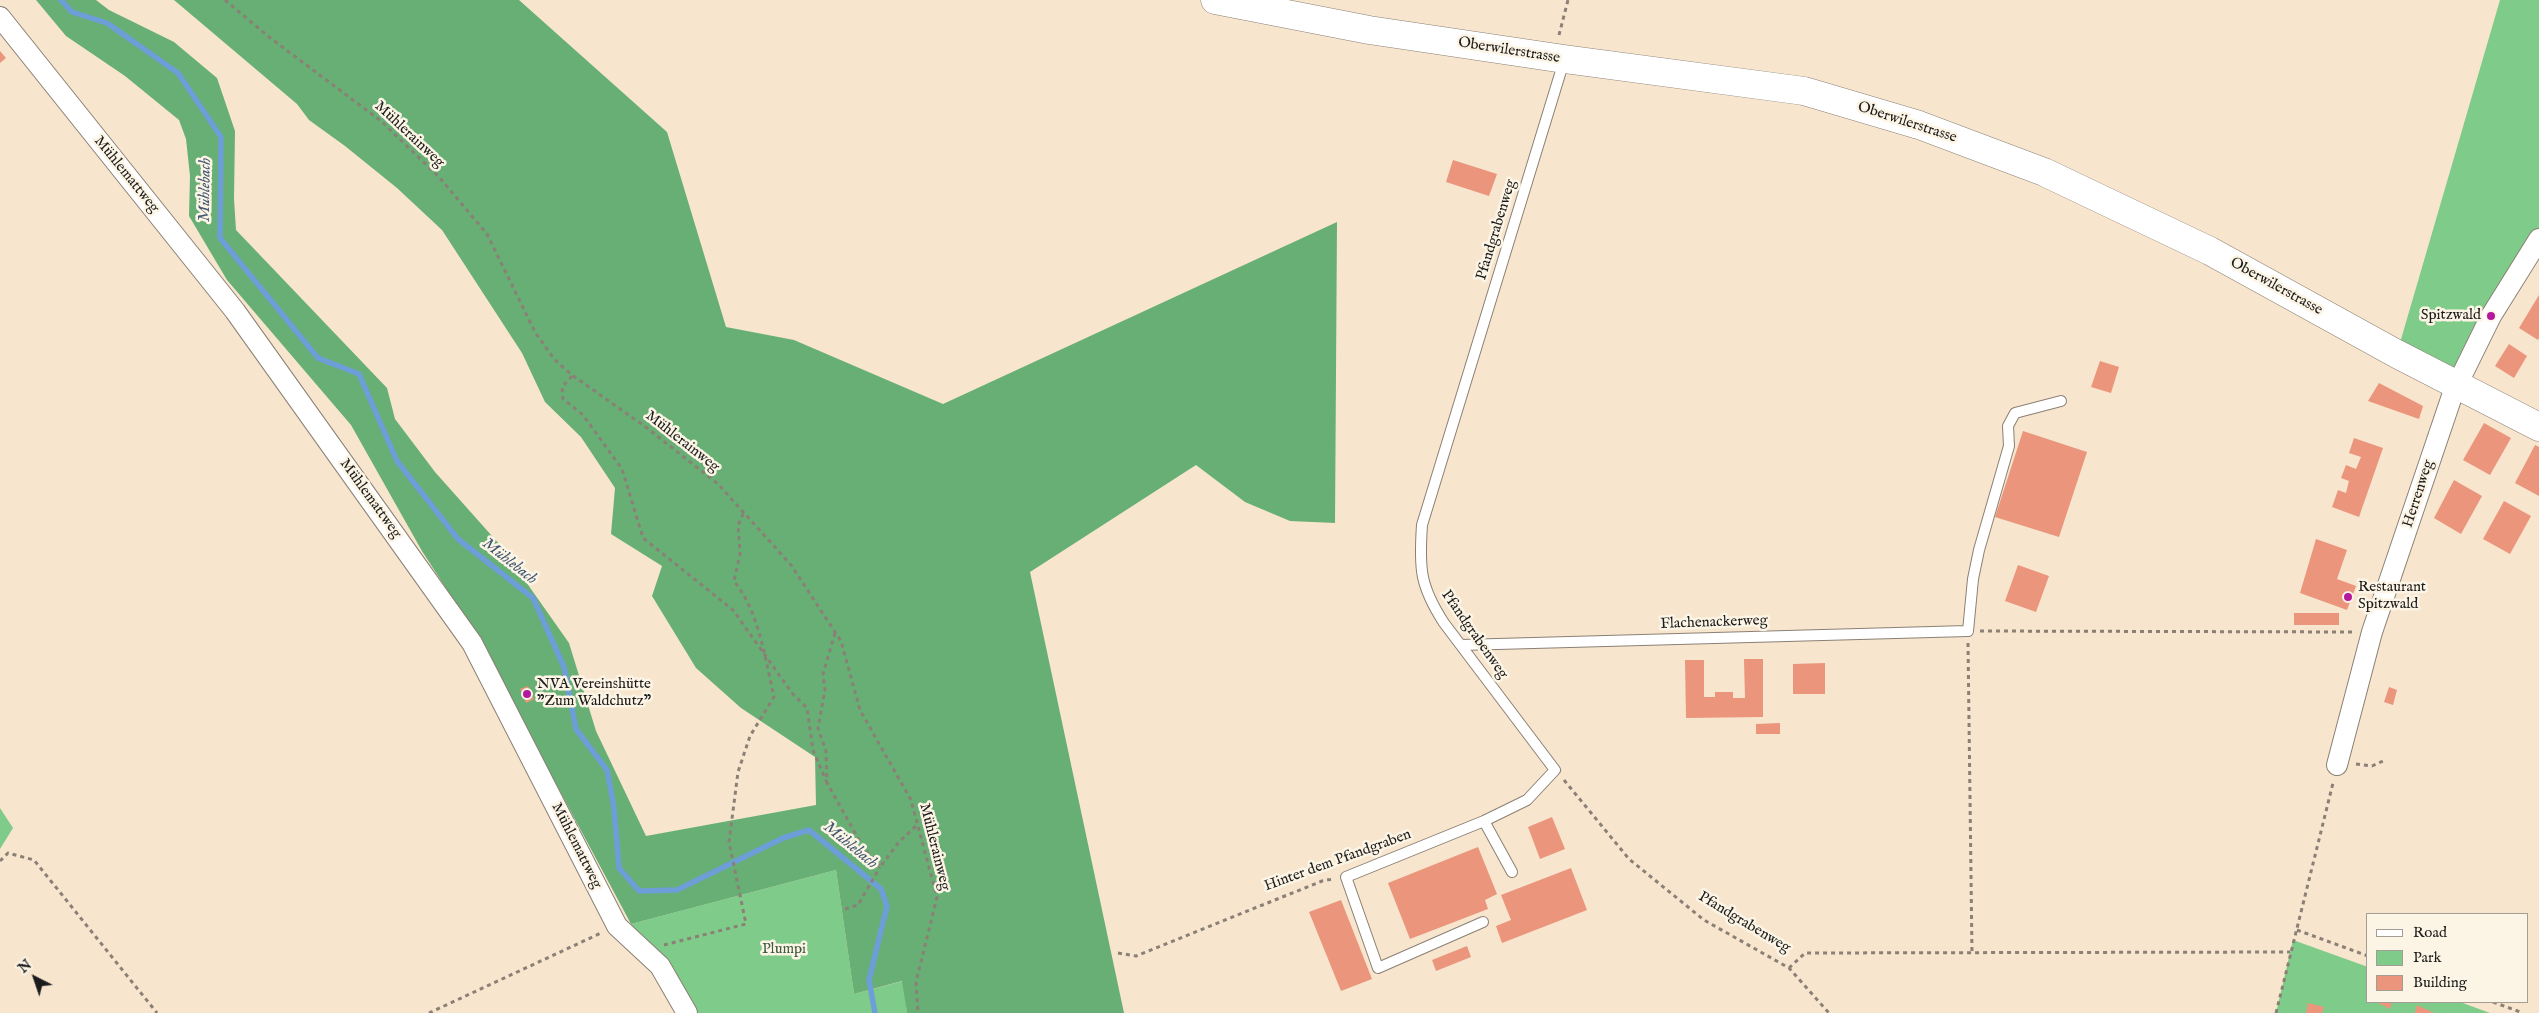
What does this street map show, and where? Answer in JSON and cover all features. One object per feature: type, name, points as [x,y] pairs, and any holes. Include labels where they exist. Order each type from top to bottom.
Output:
[{"type":"street","name":"Oberwilerstrasse","points":[[1215,0],[1369,30],[1804,91],[1920,125],[2044,172],[2201,247],[2456,385],[2539,427]]},
{"type":"street","name":"Mühlemattweg","points":[[0,17],[235,311],[472,643],[564,827],[617,926],[660,966],[687,1013]]},
{"type":"street","name":"Herrenweg","points":[[2338,761],[2372,632],[2456,385],[2491,316],[2539,239]]},
{"type":"lane","name":"Pfandgrabenweg","points":[[1555,770],[1431,604],[1422,581],[1419,560],[1422,525],[1559,58]]},
{"type":"lane","points":[[1968,631],[1973,579],[2009,446],[2008,426],[2015,412],[2061,401]]},
{"type":"lane","name":"Flachenackerweg","points":[[1461,645],[1968,631]]},
{"type":"lane","name":"Hinter dem Pfandgraben","points":[[1346,877],[1484,822],[1527,800],[1555,770]]},
{"type":"lane","points":[[1484,822],[1512,872]]},
{"type":"lane","points":[[1346,877],[1378,968],[1484,922]]},
{"type":"path","name":"Mühlerainweg","points":[[225,0],[270,37],[381,121],[439,177],[487,234],[535,332],[554,359],[572,376],[647,428],[718,484],[791,565],[841,641],[860,710],[911,800],[936,897],[916,982],[918,1013]]},
{"type":"path","points":[[1559,58],[1568,0]]},
{"type":"path","points":[[572,376],[562,386],[563,399],[583,415],[622,469],[643,538],[733,610],[792,693],[808,708],[813,750],[827,783],[863,847],[880,867]]},
{"type":"path","points":[[644,951],[746,924],[729,842],[738,772],[750,736],[774,697],[764,653],[744,594],[734,581],[740,554],[738,525],[744,512]]},
{"type":"path","points":[[1972,953],[1968,631],[2372,632]]},
{"type":"path","points":[[827,783],[826,751],[818,728],[825,690],[823,674],[835,632]]},
{"type":"path","points":[[2276,1013],[2338,761],[2361,766],[2372,766],[2383,761]]},
{"type":"path","name":"Pfandgrabenweg","points":[[1555,770],[1629,859],[1704,920],[1789,968],[1830,1013]]},
{"type":"path","points":[[844,909],[858,905],[880,867],[899,842],[917,825]]},
{"type":"path","points":[[0,861],[8,853],[34,860],[157,1013]]},
{"type":"path","name":"Hinter dem Pfandgraben","points":[[1118,953],[1136,956],[1322,881],[1346,877]]},
{"type":"path","points":[[429,1013],[617,926]]},
{"type":"path","points":[[2297,930],[2366,955]]},
{"type":"path","points":[[1789,968],[1805,953],[2290,952]]},
{"type":"path","points":[[2496,1003],[2523,1013]]},
{"type":"green space","points":[[36,0],[96,0],[109,10],[174,42],[217,78],[235,131],[234,199],[236,230],[387,388],[395,419],[435,472],[500,545],[569,643],[596,731],[646,836],[816,805],[815,757],[741,708],[696,668],[652,596],[662,566],[611,534],[615,488],[581,437],[545,402],[522,353],[442,230],[397,188],[309,120],[297,104],[174,0],[519,0],[667,132],[726,327],[794,340],[943,404],[1337,222],[1335,523],[1290,521],[1245,502],[1196,465],[1030,572],[1124,1013],[907,1013],[902,981],[854,994],[836,870],[631,924],[478,638],[422,551],[351,425],[227,280],[189,216],[190,176],[186,139],[179,120],[125,76],[66,36]]},
{"type":"green space","points":[[2500,0],[2539,0],[2539,235],[2462,372],[2397,353]]},
{"type":"green space","points":[[0,808],[13,828],[0,849]]},
{"type":"green space","name":"Plumpi","points":[[836,870],[854,994],[903,981],[907,1013],[697,1013],[631,924]]},
{"type":"green space","points":[[2293,940],[2366,966],[2366,1003],[2463,1003],[2490,1013],[2276,1013]]},
{"type":"building","points":[[0,51],[6,58],[0,63]]},
{"type":"building","points":[[1453,160],[1497,174],[1489,196],[1446,182]]},
{"type":"building","points":[[2539,295],[2539,338],[2538,340],[2519,328]]},
{"type":"building","points":[[2509,344],[2527,356],[2514,378],[2495,366]]},
{"type":"building","points":[[2100,361],[2119,367],[2111,393],[2091,387]]},
{"type":"building","points":[[2379,383],[2423,406],[2419,419],[2368,401]]},
{"type":"building","points":[[2484,423],[2511,438],[2490,475],[2463,460]]},
{"type":"building","points":[[2023,431],[2087,452],[2059,537],[1995,517]]},
{"type":"building","points":[[2354,438],[2383,448],[2359,517],[2332,507],[2338,490],[2346,493],[2349,481],[2341,478],[2346,465],[2356,469],[2361,457],[2349,453]]},
{"type":"building","points":[[2535,445],[2539,447],[2539,496],[2515,483]]},
{"type":"building","points":[[2454,480],[2482,496],[2461,534],[2434,518]]},
{"type":"building","points":[[2504,501],[2531,516],[2510,554],[2483,539]]},
{"type":"building","points":[[2316,539],[2347,550],[2337,579],[2356,586],[2347,610],[2300,593]]},
{"type":"building","points":[[2018,565],[2049,576],[2036,612],[2005,601]]},
{"type":"building","points":[[2294,613],[2339,613],[2339,625],[2294,625]]},
{"type":"building","points":[[1744,659],[1763,659],[1763,717],[1686,718],[1685,660],[1704,660],[1704,697],[1715,697],[1715,692],[1733,692],[1733,698],[1745,698]]},
{"type":"building","points":[[1825,663],[1825,694],[1793,694],[1793,664]]},
{"type":"building","name":"NVA Vereinshütte \"Zum Waldchutz\"","points":[[528,686],[534,699],[526,703],[520,689]]},
{"type":"building","points":[[2389,687],[2397,690],[2393,705],[2384,702]]},
{"type":"building","points":[[1780,723],[1780,734],[1756,734],[1756,724]]},
{"type":"building","points":[[1552,817],[1565,849],[1540,859],[1528,827]]},
{"type":"building","points":[[1478,847],[1497,894],[1485,900],[1488,909],[1410,939],[1388,883]]},
{"type":"building","points":[[1571,868],[1587,910],[1502,943],[1496,926],[1511,920],[1501,895]]},
{"type":"building","points":[[1341,900],[1372,979],[1341,991],[1309,912]]},
{"type":"building","points":[[1467,946],[1471,957],[1436,971],[1432,960]]},
{"type":"building","points":[[2308,1003],[2324,1007],[2322,1013],[2306,1013]]},
{"type":"building","points":[[2378,1003],[2392,1003],[2390,1009]]},
{"type":"building","points":[[2417,1005],[2434,1013],[2415,1013]]},
{"type":"waterway","name":"Mühlebach","points":[[61,0],[72,12],[107,23],[178,73],[221,137],[220,238],[318,358],[359,374],[397,461],[458,539],[533,598],[564,667],[576,729],[607,770],[614,808],[619,868],[639,891],[677,890],[783,838],[809,830],[881,889],[887,906],[869,980],[875,1013]]},
{"type":"place","name":"Spitzwald","points":[[2491,316]]},
{"type":"place","name":"Restaurant Spitzwald","points":[[2348,597]]},
{"type":"place","name":"NVA Vereinshütte \"Zum Waldchutz\"","points":[[527,694]]}]
